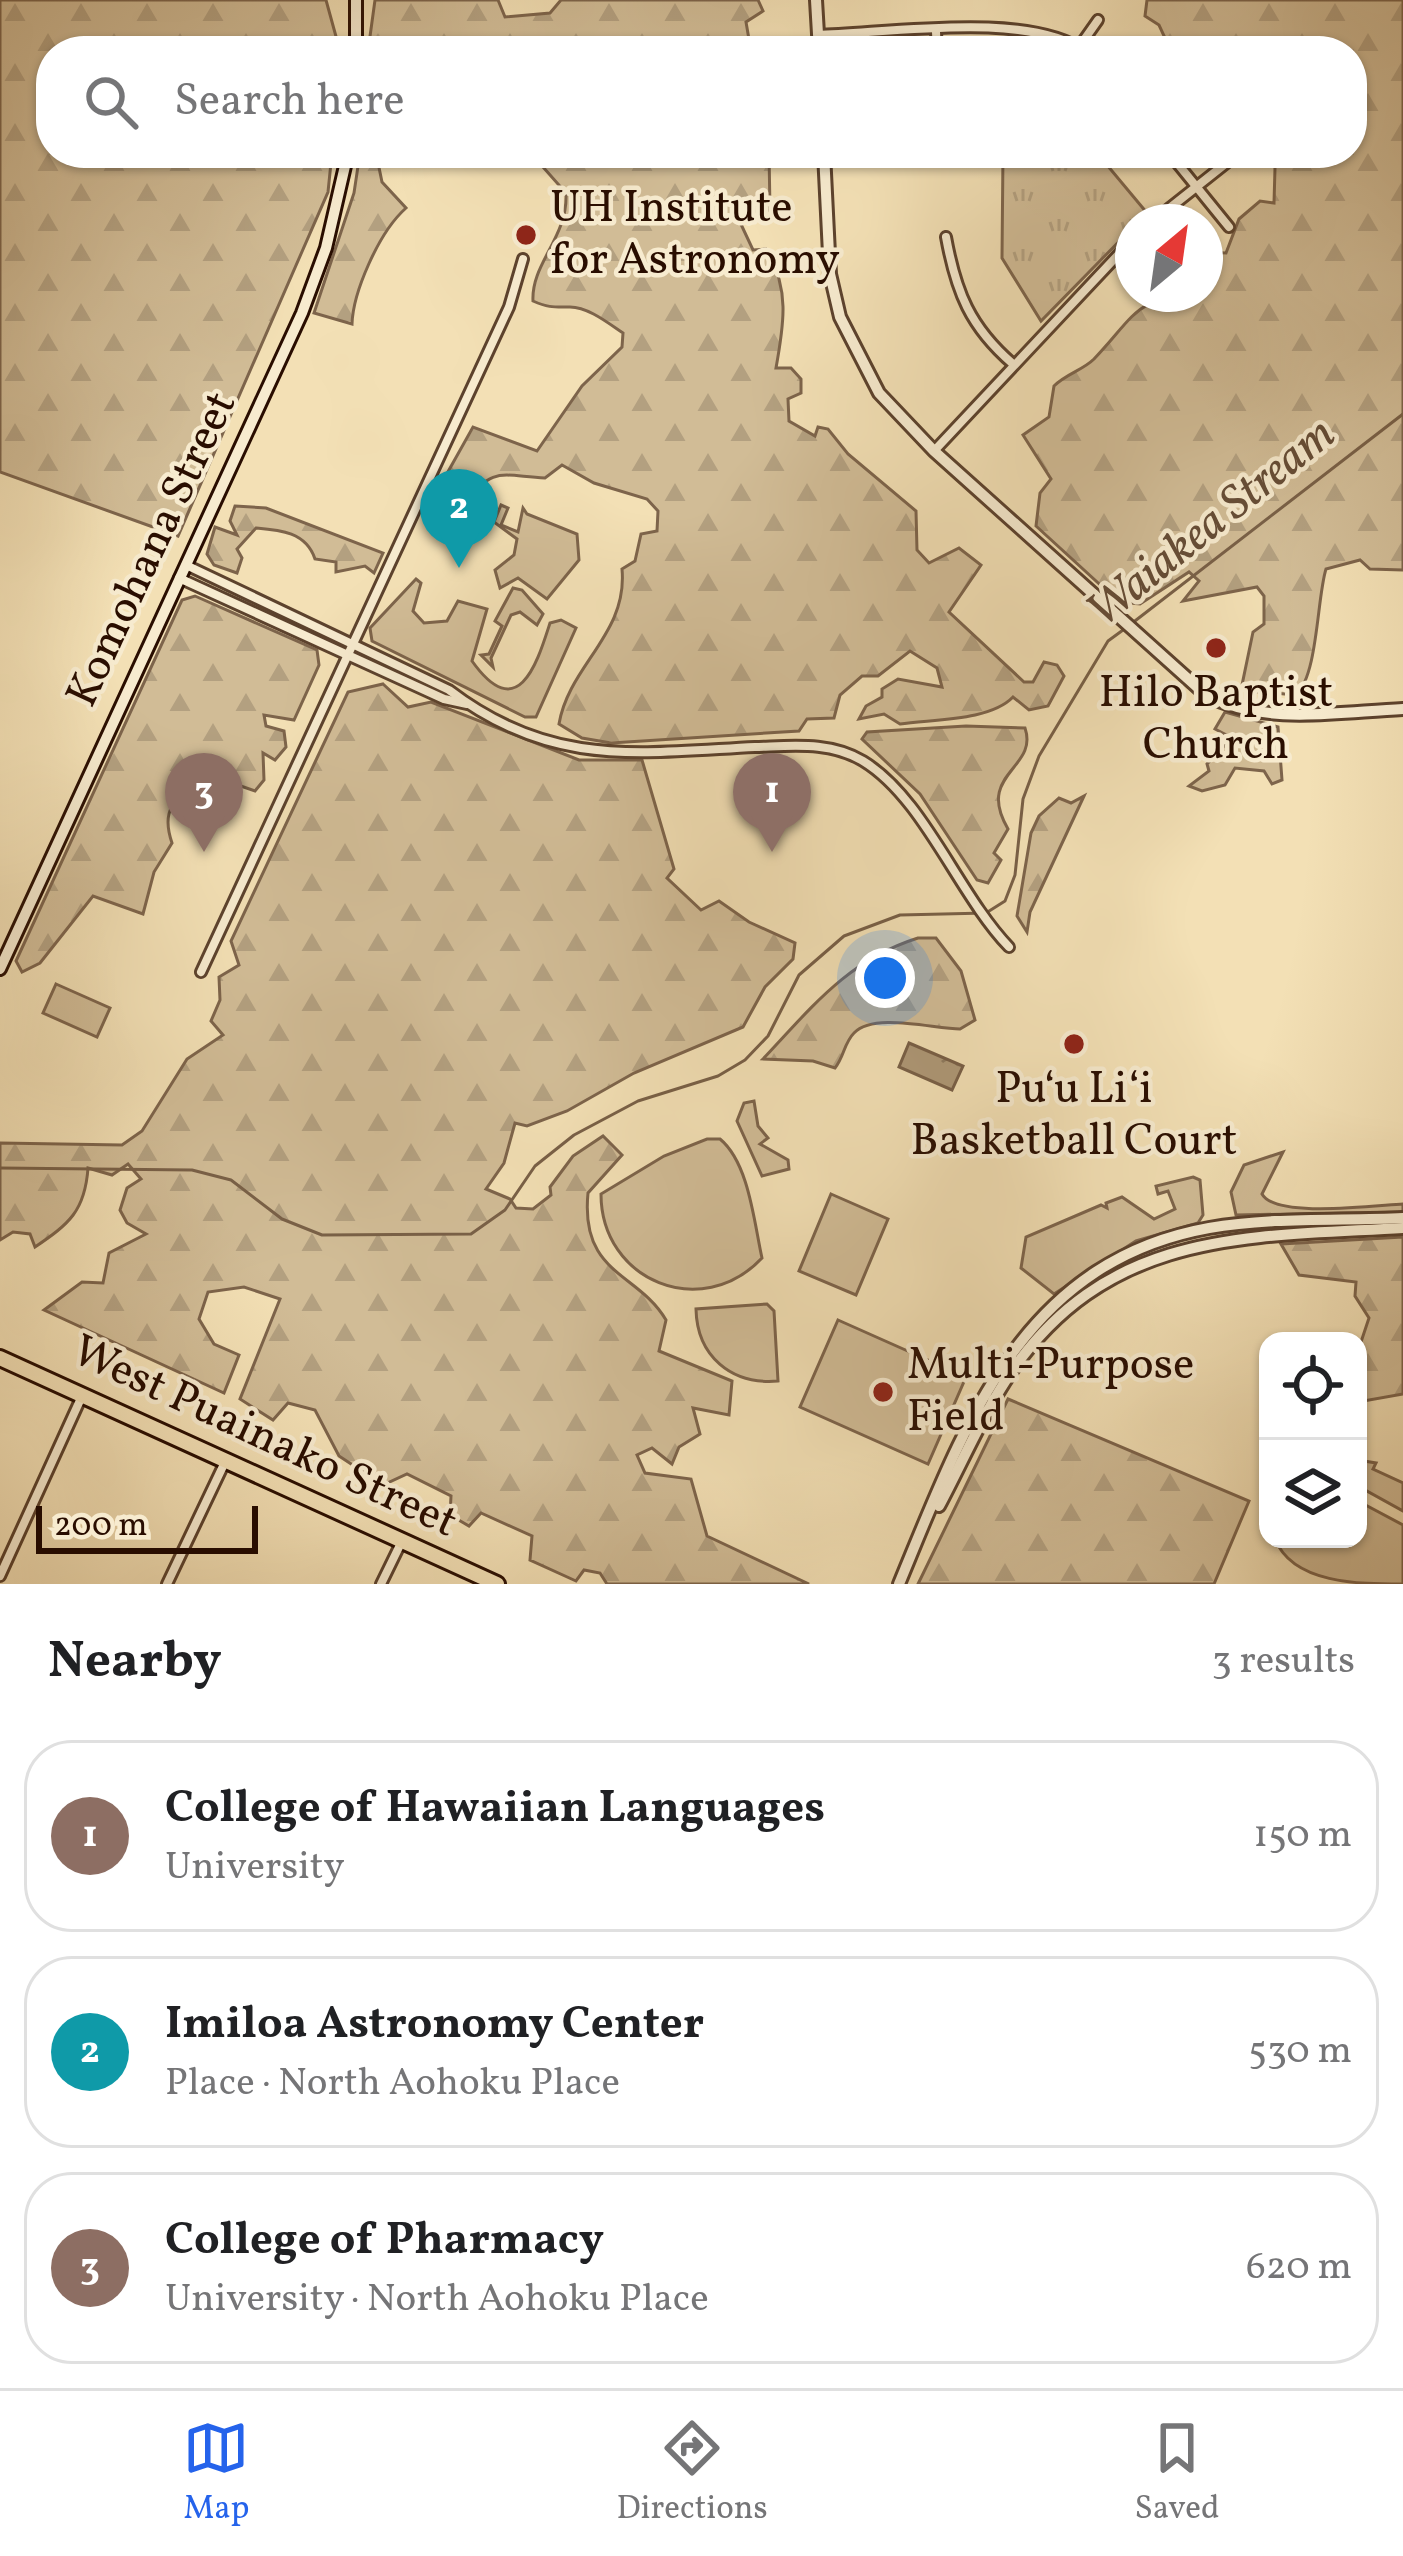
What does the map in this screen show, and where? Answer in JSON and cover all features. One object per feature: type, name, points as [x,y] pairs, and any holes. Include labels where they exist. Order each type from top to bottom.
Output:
[{"type":"highway","name":"West Puainako Street","points":[[0,1358],[497,1584]]},
{"type":"street","points":[[356,0],[356,36]]},
{"type":"street","points":[[816,0],[818,35],[1019,28],[1043,36]]},
{"type":"street","points":[[1089,36],[1098,20]]},
{"type":"street","points":[[936,32],[936,36]]},
{"type":"street","name":"Komohana Street","points":[[0,968],[302,313],[326,248],[345,168]]},
{"type":"street","points":[[825,168],[830,274],[840,317],[878,393],[934,452],[1189,683],[1234,708],[1287,715],[1403,709]]},
{"type":"street","points":[[1181,168],[1229,226]]},
{"type":"street","points":[[1174,204],[1219,168]]},
{"type":"street","points":[[946,237],[956,288],[973,324],[1013,364]]},
{"type":"street","points":[[934,452],[1115,258]]},
{"type":"street","points":[[201,972],[508,307],[523,259]]},
{"type":"street","points":[[185,565],[449,690],[468,704]]},
{"type":"street","points":[[179,578],[444,700],[468,704],[589,753],[797,746],[853,755],[902,795],[989,925],[1009,947]]},
{"type":"street","points":[[899,1584],[989,1381],[1041,1316],[1084,1280],[1132,1252],[1186,1233],[1403,1218]]},
{"type":"street","points":[[899,1584],[1000,1388],[1051,1325],[1092,1291],[1162,1253],[1215,1240],[1403,1228]]},
{"type":"street","points":[[0,1576],[83,1395]]},
{"type":"street","points":[[167,1584],[225,1462]]},
{"type":"street","points":[[381,1584],[402,1541]]},
{"type":"green space","points":[[0,0],[326,0],[336,36],[36,36],[36,168],[330,168],[328,192],[178,536],[0,472]]},
{"type":"green space","points":[[375,0],[498,0],[505,17],[550,13],[561,0],[758,0],[763,11],[746,22],[748,36],[370,36]]},
{"type":"green space","points":[[1147,0],[1403,0],[1403,570],[1370,569],[1360,560],[1326,569],[1309,671],[1296,695],[1249,691],[1242,685],[1253,632],[1264,624],[1264,596],[1257,587],[1183,601],[1199,581],[1189,572],[1140,604],[1119,602],[1036,526],[1040,493],[1051,479],[1023,435],[1049,417],[1054,386],[1090,363],[1137,312],[1223,312],[1223,253],[1239,219],[1260,201],[1274,203],[1275,168],[1367,168],[1367,36],[1164,36],[1159,25],[1145,16]]},
{"type":"green space","points":[[358,168],[379,168],[382,182],[406,208],[369,264],[352,324],[314,313],[354,193]]},
{"type":"green space","points":[[544,168],[769,168],[770,210],[747,212],[739,220],[753,250],[766,249],[779,278],[783,321],[776,368],[791,368],[801,379],[801,393],[788,399],[789,421],[815,436],[818,427],[828,429],[848,454],[916,511],[917,550],[929,563],[959,548],[981,565],[949,612],[1024,682],[1033,682],[1044,662],[1057,665],[1064,676],[1048,706],[1029,710],[1013,697],[990,711],[960,718],[900,724],[884,714],[859,719],[866,706],[882,697],[882,689],[898,679],[942,687],[937,668],[910,651],[878,676],[862,676],[840,695],[834,718],[807,719],[799,731],[611,743],[582,738],[559,724],[574,684],[616,612],[622,569],[635,561],[641,534],[657,531],[658,511],[647,499],[594,483],[562,465],[545,478],[491,478],[463,504],[444,502],[440,486],[473,427],[537,451],[582,386],[622,347],[623,333],[591,313],[533,301],[538,274],[561,224],[566,193]]},
{"type":"green space","points":[[1003,168],[1110,168],[1140,204],[1115,204],[1115,246],[1041,321],[1002,258]]},
{"type":"green space","points":[[501,505],[508,508],[501,525],[518,532],[523,508],[527,514],[577,534],[579,560],[547,599],[518,578],[500,588],[495,570],[514,555],[517,539],[494,522]]},
{"type":"green space","points":[[235,506],[266,508],[383,553],[374,573],[365,566],[336,572],[336,562],[315,559],[299,538],[256,528],[237,549],[242,558],[237,573],[214,565],[207,554],[215,527],[237,535],[230,521]]},
{"type":"green space","points":[[416,579],[421,583],[413,611],[424,623],[447,621],[458,601],[487,609],[472,661],[502,688],[514,688],[524,681],[550,623],[561,620],[576,628],[536,717],[525,717],[372,641],[370,628]]},
{"type":"green space","points":[[513,588],[522,590],[543,614],[537,625],[520,612],[511,615],[491,658],[493,667],[481,655],[489,654],[502,626],[495,621]]},
{"type":"green space","points":[[195,596],[317,650],[319,665],[294,720],[264,715],[266,726],[284,731],[286,747],[275,760],[263,753],[264,780],[255,791],[212,776],[176,802],[168,818],[172,843],[154,872],[143,914],[93,896],[40,963],[22,972],[16,961],[182,600]]},
{"type":"green space","points":[[383,684],[408,707],[431,702],[579,760],[642,760],[674,869],[667,878],[701,910],[719,901],[749,922],[795,943],[793,959],[765,987],[743,1027],[634,1073],[567,1111],[527,1126],[515,1123],[504,1163],[486,1189],[510,1199],[516,1208],[533,1209],[551,1195],[550,1187],[573,1156],[603,1136],[622,1155],[588,1193],[593,1241],[602,1257],[666,1320],[659,1351],[732,1381],[729,1415],[693,1408],[700,1434],[679,1447],[672,1464],[652,1448],[637,1455],[645,1473],[691,1479],[707,1536],[809,1584],[607,1584],[600,1573],[584,1570],[576,1581],[530,1560],[532,1536],[481,1513],[469,1526],[450,1515],[451,1496],[407,1474],[383,1485],[339,1456],[315,1410],[288,1403],[273,1420],[240,1399],[280,1299],[244,1287],[208,1292],[199,1319],[214,1344],[239,1355],[224,1393],[44,1310],[82,1282],[103,1283],[109,1253],[146,1234],[127,1223],[120,1210],[127,1188],[141,1179],[128,1164],[112,1175],[88,1168],[73,1215],[35,1247],[30,1234],[13,1232],[0,1240],[0,1143],[122,1145],[142,1131],[187,1059],[223,1035],[211,1021],[220,1000],[219,977],[239,965],[231,941],[348,692]]},
{"type":"green space","points":[[1225,712],[1278,727],[1282,780],[1272,784],[1264,771],[1235,768],[1225,785],[1202,791],[1189,786],[1209,771],[1207,764],[1232,738],[1215,729]]},
{"type":"green space","points":[[1025,728],[1027,742],[999,795],[1008,829],[994,853],[1001,860],[988,883],[977,880],[920,794],[862,739],[867,732]]},
{"type":"green space","points":[[1084,796],[1030,912],[1027,932],[1017,916],[1031,833],[1039,816],[1059,798],[1071,803]]},
{"type":"green space","points":[[918,938],[936,938],[961,971],[975,1020],[960,1029],[889,1023],[863,1027],[851,1037],[835,1068],[813,1061],[763,1059],[851,972]]},
{"type":"green space","points":[[56,984],[110,1008],[97,1037],[43,1013]]},
{"type":"green space","points":[[754,1101],[758,1126],[768,1138],[760,1144],[788,1160],[789,1169],[762,1176],[737,1121],[744,1103]]},
{"type":"green space","points":[[707,1139],[720,1139],[738,1163],[762,1258],[738,1277],[712,1287],[685,1289],[659,1283],[618,1250],[605,1224],[601,1194],[664,1156]]},
{"type":"green space","points":[[1283,1152],[1262,1194],[1270,1201],[1325,1209],[1403,1204],[1403,1212],[1236,1215],[1231,1192],[1244,1165]]},
{"type":"green space","points":[[1193,1177],[1200,1180],[1203,1215],[1198,1223],[1136,1241],[1054,1294],[1021,1268],[1026,1237],[1101,1205],[1107,1208],[1106,1203],[1122,1197],[1154,1219],[1175,1209],[1168,1191],[1158,1194],[1156,1186]]},
{"type":"green space","points":[[831,1194],[888,1219],[856,1295],[799,1271]]},
{"type":"green space","points":[[1403,1237],[1403,1394],[1367,1400],[1364,1332],[1369,1318],[1355,1296],[1356,1282],[1299,1275],[1281,1244]]},
{"type":"green space","points":[[767,1304],[774,1311],[778,1381],[746,1378],[720,1364],[698,1326],[696,1309]]},
{"type":"green space","name":"Multi-Purpose Field","points":[[838,1320],[966,1377],[928,1464],[800,1407]]},
{"type":"green space","points":[[1008,1399],[1249,1501],[1214,1584],[918,1584]]},
{"type":"green space","points":[[1367,1462],[1403,1483],[1403,1511],[1367,1491]]},
{"type":"green space","points":[[1367,1506],[1403,1525],[1403,1584],[1329,1578],[1296,1565],[1280,1548],[1367,1548]]},
{"type":"water","points":[[909,1043],[963,1066],[952,1090],[899,1067]]},
{"type":"waterway","name":"Waiakea Stream","points":[[1131,624],[1403,414]]},
{"type":"waterway","name":"Waiakea Stream","points":[[0,1168],[192,1170],[231,1180],[282,1219],[322,1235],[471,1234],[505,1210],[535,1166],[574,1135],[638,1101],[718,1076],[745,1060],[768,1036],[799,975],[844,936],[900,915],[986,913],[1005,901],[1015,875],[1023,799],[1039,756],[1108,641],[1123,630]]},
{"type":"place","name":"UH Institute for Astronomy","points":[[526,235]]},
{"type":"place","name":"Imiloa Astronomy Center","points":[[459,568]]},
{"type":"place","name":"Hilo Baptist Church","points":[[1216,648]]},
{"type":"place","name":"College of Pharmacy","points":[[204,852]]},
{"type":"place","name":"College of Hawaiian Languages","points":[[772,852]]},
{"type":"place","name":"Puʻu Liʻi Basketball Court","points":[[1074,1044]]},
{"type":"place","name":"Multi-Purpose Field","points":[[883,1392]]}]
